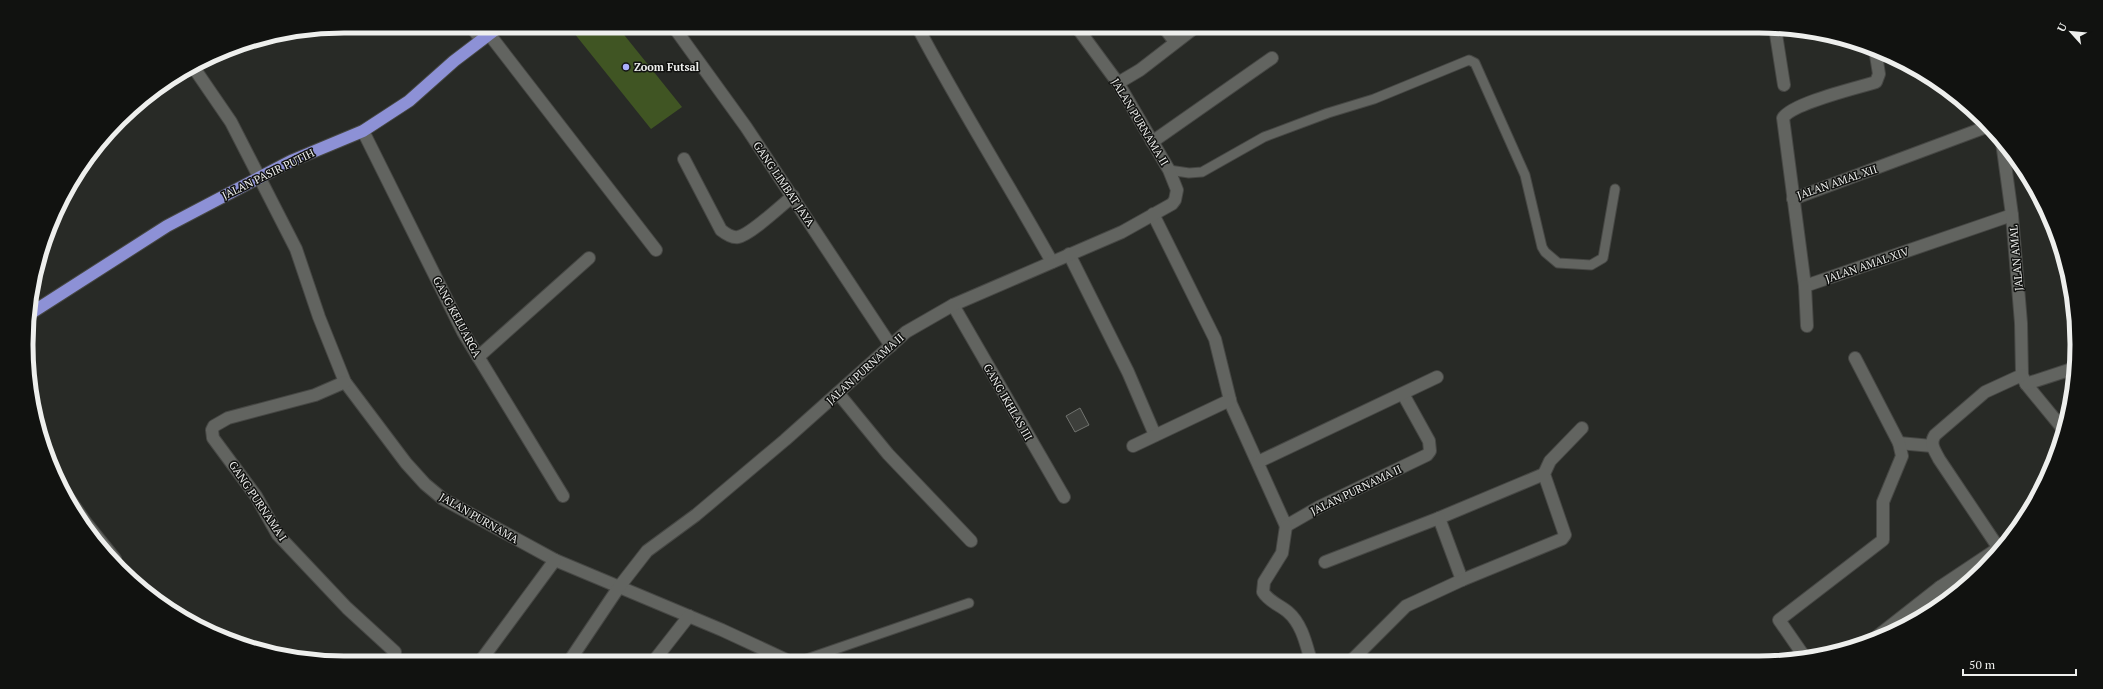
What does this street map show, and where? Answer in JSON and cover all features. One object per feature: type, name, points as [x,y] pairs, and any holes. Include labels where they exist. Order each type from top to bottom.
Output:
[{"type":"highway","name":"JALAN PASIR PUTIH","points":[[35,310],[167,226],[291,161],[363,131],[409,102],[454,61],[490,33]]},
{"type":"street","points":[[480,33],[485,37],[656,250]]},
{"type":"street","name":"GANG LIMBAT JAYA","points":[[678,33],[746,127],[793,196],[890,346]]},
{"type":"street","points":[[921,33],[946,82],[959,100],[1008,183],[1052,262]]},
{"type":"street","name":"JALAN PURNAMA II","points":[[573,656],[619,587],[647,551],[696,515],[785,440],[906,332],[953,305],[1122,232],[1172,204],[1177,195],[1175,184],[1169,170],[1118,83],[1081,33]]},
{"type":"street","points":[[1168,33],[1174,42]]},
{"type":"street","points":[[1118,83],[1140,70],[1187,33]]},
{"type":"street","points":[[1776,34],[1784,85]]},
{"type":"street","name":"JALAN AMAL XII","points":[[1876,56],[1880,74],[1876,82],[1801,105],[1789,111],[1783,118],[1793,199],[1983,129]]},
{"type":"street","points":[[1152,142],[1272,58]]},
{"type":"street","name":"JALAN PURNAMA","points":[[196,71],[231,122],[296,249],[319,317],[345,382],[406,463],[425,484],[443,498],[555,560],[689,616],[778,656]]},
{"type":"street","name":"GANG KELUARGA","points":[[363,131],[463,332],[563,496]]},
{"type":"street","name":"JALAN AMAL","points":[[2003,152],[2012,215],[2024,380]]},
{"type":"street","points":[[684,159],[721,230],[730,235],[738,237],[748,232],[793,196]]},
{"type":"street","points":[[1793,199],[1805,286],[1807,326]]},
{"type":"street","points":[[1153,214],[1214,338],[1230,400],[1286,526],[1282,553],[1266,578],[1263,588],[1266,596],[1288,612],[1297,624],[1304,636],[1309,656]]},
{"type":"street","name":"JALAN AMAL XIV","points":[[1805,286],[2012,215]]},
{"type":"street","points":[[1069,254],[1128,372],[1155,435]]},
{"type":"street","points":[[478,357],[588,258]]},
{"type":"street","name":"GANG IKHLAS III","points":[[953,305],[1064,497]]},
{"type":"street","points":[[1802,653],[1779,620],[1883,540],[1883,502],[1902,456],[1899,444],[1855,358]]},
{"type":"street","points":[[1997,546],[1932,446],[1935,435],[1985,392],[2024,380],[2069,370]]},
{"type":"street","points":[[1258,462],[1437,377]]},
{"type":"street","points":[[2024,380],[2059,424]]},
{"type":"street","name":"GANG PURNAMA I","points":[[345,382],[315,395],[228,418],[214,426],[212,433],[213,438],[256,496],[278,535],[347,608],[395,652]]},
{"type":"street","points":[[838,393],[888,454],[972,541]]},
{"type":"street","name":"JALAN PURNAMA II","points":[[1286,526],[1319,507],[1427,455],[1430,452],[1429,442],[1403,394]]},
{"type":"street","points":[[1133,446],[1230,400]]},
{"type":"street","points":[[1325,562],[1439,518],[1544,474],[1550,461],[1582,428]]},
{"type":"street","points":[[1899,444],[1932,446]]},
{"type":"street","points":[[1356,656],[1406,606],[1462,580],[1562,539],[1565,535],[1544,474]]},
{"type":"street","points":[[1439,518],[1462,580]]},
{"type":"street","points":[[1889,627],[1940,588],[1989,554]]},
{"type":"street","points":[[484,656],[555,560]]},
{"type":"street","points":[[1940,588],[1940,598]]},
{"type":"street","points":[[658,656],[689,616]]},
{"type":"lane","points":[[1169,170],[1189,173],[1202,172],[1264,137],[1328,112],[1374,99],[1469,60],[1475,63],[1525,175],[1542,247],[1550,258],[1558,263],[1591,265],[1603,258],[1615,189]]},
{"type":"lane","points":[[816,656],[969,604]]},
{"type":"green space","name":"Zoom Futsal","points":[[574,33],[623,33],[682,107],[651,129]]},
{"type":"building","points":[[1080,408],[1089,425],[1075,432],[1066,416]]},
{"type":"place","name":"Zoom Futsal","points":[[626,67]]}]
